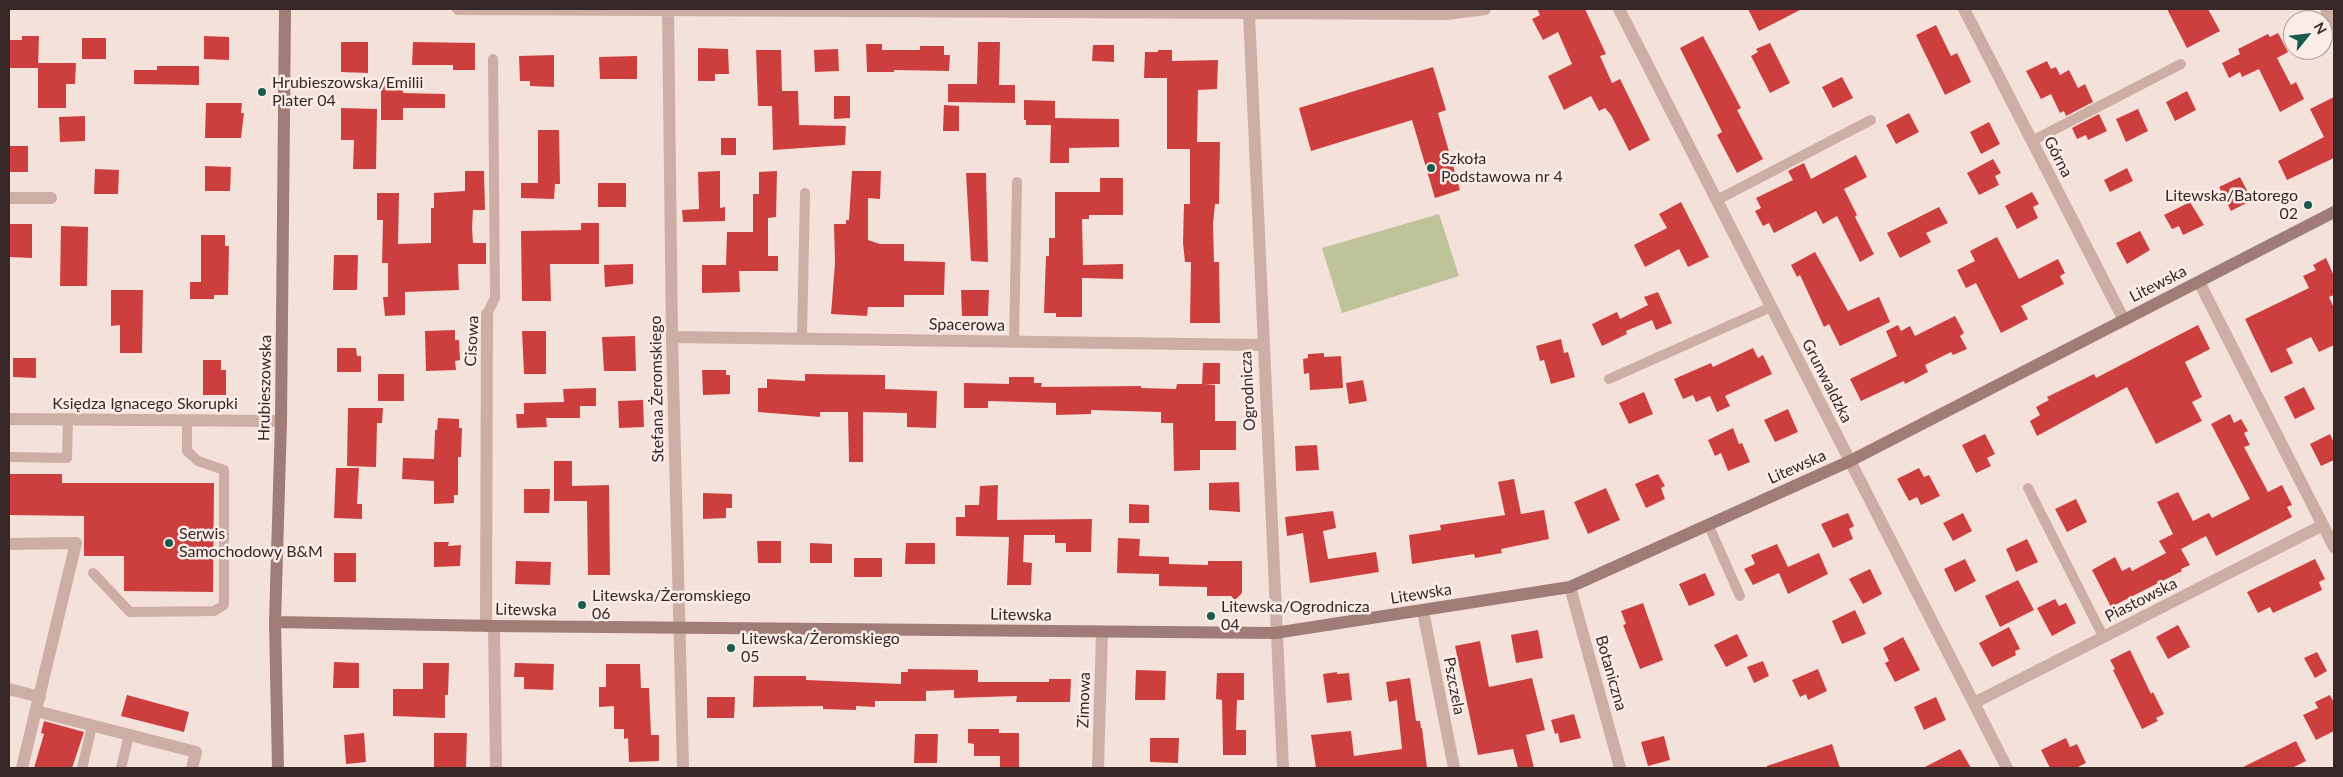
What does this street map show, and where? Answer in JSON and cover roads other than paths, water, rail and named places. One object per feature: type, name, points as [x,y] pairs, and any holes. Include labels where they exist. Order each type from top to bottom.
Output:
[{"type":"main road","name":"Hrubieszowska","points":[[278,768],[275,622],[281,421],[285,9]]},
{"type":"main road","name":"Litewska","points":[[275,622],[1275,634],[1570,587],[1850,461],[2334,212]]},
{"type":"street","points":[[458,9],[1447,14],[1486,9]]},
{"type":"street","name":"Stefana Żeromskiego","points":[[668,9],[672,337],[683,768]]},
{"type":"street","name":"Grunwaldzka","points":[[1619,9],[2007,768]]},
{"type":"street","name":"Górna","points":[[1964,9],[2124,320]]},
{"type":"street","name":"Ogrodnicza","points":[[1249,13],[1275,634],[1283,768]]},
{"type":"street","points":[[9,198],[51,198]]},
{"type":"street","points":[[2199,282],[2334,547]]},
{"type":"street","name":"Cisowa","points":[[486,314],[490,626],[496,768]]},
{"type":"street","name":"Spacerowa","points":[[672,337],[1262,345]]},
{"type":"street","name":"Księdza Ignacego Skorupki","points":[[9,420],[281,421]]},
{"type":"street","name":"Piastowska","points":[[1974,703],[2323,525]]},
{"type":"street","points":[[9,544],[76,543],[22,768]]},
{"type":"street","name":"Botaniczna","points":[[1570,587],[1620,768]]},
{"type":"street","name":"Pszczela","points":[[1423,610],[1454,768]]},
{"type":"street","name":"Zimowa","points":[[1098,768],[1102,632]]},
{"type":"street","points":[[9,690],[40,697]]},
{"type":"street","points":[[36,711],[196,752],[192,768]]},
{"type":"lane","name":"Cisowa","points":[[486,314],[495,298],[493,59]]},
{"type":"lane","points":[[2032,141],[2181,64]]},
{"type":"lane","points":[[1717,200],[1871,120]]},
{"type":"lane","points":[[1014,342],[1017,182]]},
{"type":"lane","points":[[802,339],[805,193]]},
{"type":"lane","points":[[1609,379],[1771,306]]},
{"type":"lane","points":[[9,457],[67,458],[68,420]]},
{"type":"lane","points":[[93,573],[130,612],[214,611],[224,605],[224,470],[198,461],[187,450],[187,421]]},
{"type":"lane","points":[[2028,488],[2104,638]]},
{"type":"lane","points":[[1708,524],[1740,596]]},
{"type":"lane","points":[[82,768],[92,726]]},
{"type":"lane","points":[[121,768],[129,735]]},
{"type":"place","name":"Hrubieszowska/Emilii Plater 04","points":[[262,92]]},
{"type":"place","name":"Szkoła Podstawowa nr 4","points":[[1431,168]]},
{"type":"place","name":"Litewska/Batorego 02","points":[[2308,205]]},
{"type":"place","name":"Serwis Samochodowy B&M","points":[[169,543]]},
{"type":"place","name":"Litewska/Żeromskiego 06","points":[[582,605]]},
{"type":"place","name":"Litewska/Ogrodnicza 04","points":[[1211,616]]},
{"type":"place","name":"Litewska/Żeromskiego 05","points":[[731,648]]}]
